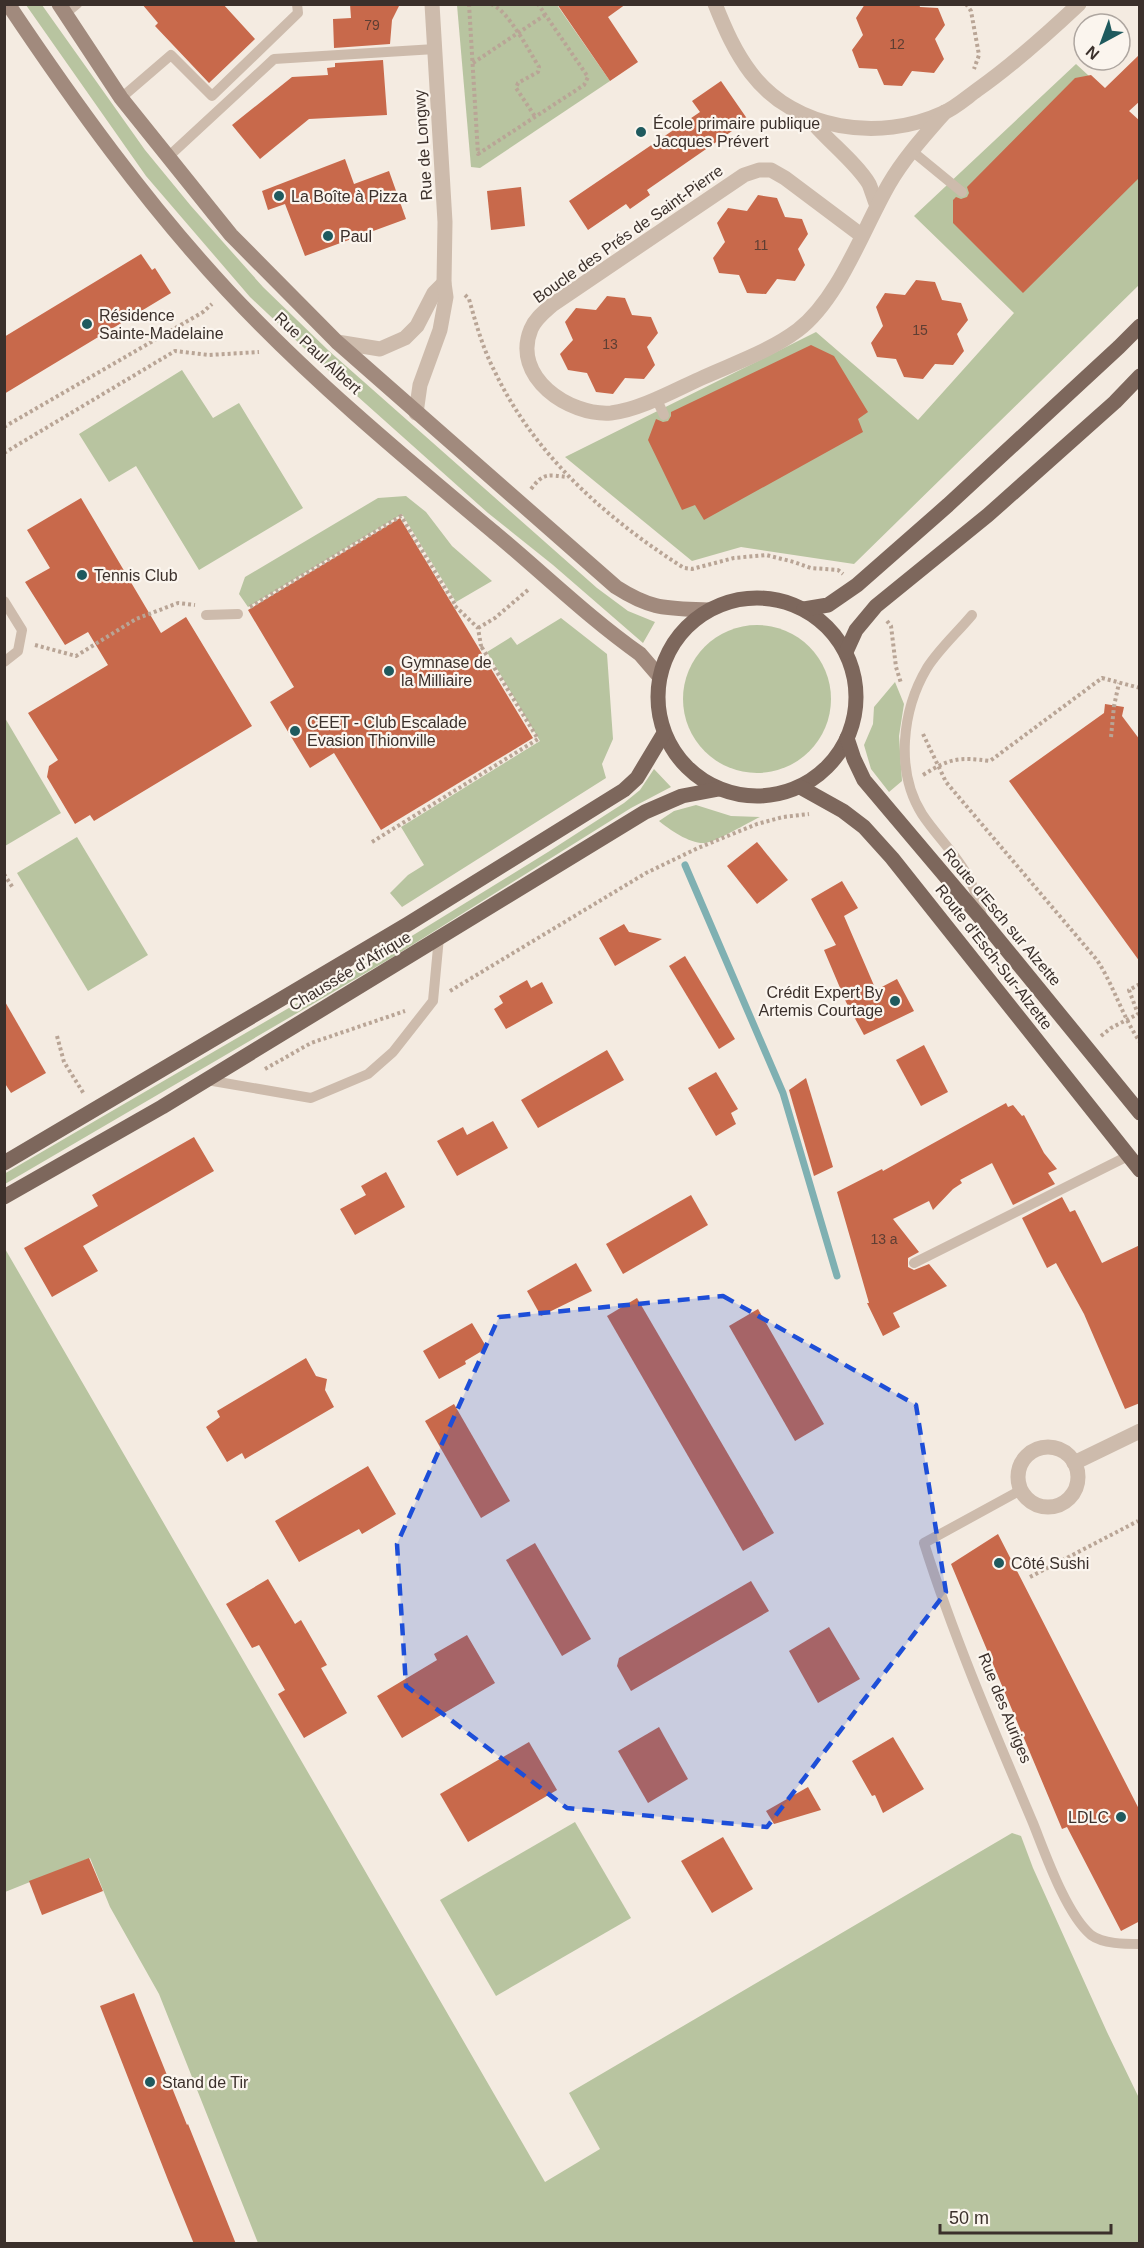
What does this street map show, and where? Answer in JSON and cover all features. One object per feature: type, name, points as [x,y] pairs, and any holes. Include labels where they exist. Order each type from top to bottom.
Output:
[{"type":"main road","name":"Rue Paul Albert","points":[[8,4],[105,143],[165,219],[228,291],[287,350],[372,428],[640,654],[659,676]]},
{"type":"main road","name":"Rue Paul Albert","points":[[67,8],[121,98],[231,235],[338,342],[616,587],[649,605],[663,608],[708,610]]},
{"type":"main road","points":[[804,609],[828,605],[857,585],[965,489],[1140,326]]},
{"type":"main road","points":[[846,652],[856,630],[876,606],[988,516],[1115,402],[1140,376]]},
{"type":"main road","points":[[739,598],[772,598],[804,609],[821,621],[835,635],[846,652],[855,682],[856,698],[855,714],[847,738],[828,767],[800,787],[781,794],[739,795],[701,780],[673,751],[658,713],[659,676],[665,656],[673,642],[689,624],[708,610],[739,598]]},
{"type":"main road","name":"Chaussée d'Afrique","points":[[4,1163],[408,924],[624,790],[637,778],[664,733]]},
{"type":"main road","name":"Route d'Esch sur Alzette","points":[[847,738],[864,780],[1140,1113]]},
{"type":"main road","name":"Route d'Esch-Sur-Alzette","points":[[800,787],[843,811],[864,827],[892,858],[1140,1170]]},
{"type":"main road","name":"Chaussée d'Afrique","points":[[4,1197],[207,1080],[645,812],[682,796],[719,789]]},
{"type":"street","name":"Rue de Longwy","points":[[416,413],[420,384],[441,330],[446,297],[444,283],[445,222],[432,4]]},
{"type":"street","name":"Boucle des Prés de Saint-Pierre","points":[[715,4],[736,52],[752,75],[769,92],[807,117],[826,123],[874,129],[905,126],[945,112],[1019,60],[1079,4]]},
{"type":"street","name":"Boucle des Prés de Saint-Pierre","points":[[861,235],[771,170],[759,170],[744,175],[552,305],[531,329],[527,347],[530,366],[553,396],[572,407],[591,412],[628,410],[779,343],[800,329],[819,309],[837,283],[889,183],[945,112]]},
{"type":"street","points":[[807,117],[821,134],[859,170],[869,184],[877,206]]},
{"type":"street","points":[[338,342],[380,349],[405,338],[417,326],[435,293],[444,283]]},
{"type":"street","points":[[1074,1462],[1140,1431]]},
{"type":"street","points":[[1049,1447],[1059,1449],[1074,1462],[1078,1478],[1070,1497],[1063,1503],[1044,1507],[1034,1504],[1021,1490],[1018,1480],[1019,1470],[1023,1461],[1039,1449],[1049,1447]]},
{"type":"lane","points":[[121,98],[171,55],[212,96],[298,13],[297,4]]},
{"type":"lane","points":[[168,157],[274,59],[435,49]]},
{"type":"lane","points":[[912,151],[962,192]]},
{"type":"lane","points":[[656,398],[664,415]]},
{"type":"lane","points":[[4,601],[22,630],[18,651],[4,662]]},
{"type":"lane","points":[[205,611],[238,614]]},
{"type":"lane","points":[[972,615],[931,662],[911,705],[905,736],[905,753],[909,784],[920,811],[966,873],[984,922]]},
{"type":"lane","points":[[207,1080],[311,1098],[368,1074],[393,1052],[433,1001],[439,938]]},
{"type":"lane","points":[[914,1263],[1128,1156]]},
{"type":"lane","name":"Rue des Auriges","points":[[1021,1490],[924,1543],[1013,1777],[1074,1915],[1092,1936],[1119,1944],[1140,1944]]},
{"type":"path","points":[[469,4],[478,154],[584,85],[588,77],[538,4]]},
{"type":"path","points":[[490,4],[497,6],[518,33],[539,67],[538,72],[518,83],[516,88],[536,118]]},
{"type":"path","points":[[963,101],[979,55],[971,11],[966,4]]},
{"type":"path","points":[[473,64],[545,15]]},
{"type":"path","points":[[444,283],[463,291],[469,299],[482,344],[495,373],[510,401],[539,441],[581,490],[620,524],[684,568],[702,567],[741,557],[766,555],[811,568],[838,570],[857,585]]},
{"type":"path","points":[[4,427],[203,312],[212,304]]},
{"type":"path","points":[[4,453],[175,351],[209,355],[260,352]]},
{"type":"path","points":[[238,614],[401,516],[455,606],[478,628],[480,647],[537,740],[372,842]]},
{"type":"path","points":[[478,628],[495,618],[529,589]]},
{"type":"path","points":[[21,640],[76,656],[136,619],[178,603],[205,611]]},
{"type":"path","points":[[876,606],[891,626],[896,667],[937,766],[946,782],[1096,960],[1107,976],[1125,1021],[1140,1042]]},
{"type":"path","points":[[945,762],[966,758],[990,761],[1102,678],[1140,688]]},
{"type":"path","points":[[1111,737],[1119,683]]},
{"type":"path","points":[[236,1085],[311,1043],[433,1001],[646,873],[698,848],[757,824],[783,817],[843,811]]},
{"type":"path","points":[[4,874],[13,888]]},
{"type":"path","points":[[1086,1047],[1111,1028],[1138,1014],[1129,990],[1140,984]]},
{"type":"path","points":[[57,1036],[64,1062],[84,1094]]},
{"type":"path","points":[[1030,1577],[1138,1521]]},
{"type":"highlighted area","points":[[723,1296],[916,1405],[946,1592],[767,1827],[567,1808],[406,1686],[397,1544],[499,1317]]},
{"type":"green space","points":[[26,5],[42,5],[145,150],[263,287],[329,351],[597,588],[628,611],[655,622],[643,643],[553,565],[488,513],[250,297],[146,176]]},
{"type":"green space","points":[[457,5],[557,5],[610,81],[480,168],[471,167]]},
{"type":"green space","points":[[1072,68],[1072,72],[1085,72],[1139,122],[1139,285],[854,564],[741,547],[692,561],[565,457],[816,332],[918,420],[1014,313],[914,216]]},
{"type":"green space","points":[[182,370],[213,418],[239,403],[303,508],[199,570],[136,466],[109,482],[79,434]]},
{"type":"green space","points":[[406,496],[426,512],[452,546],[492,581],[456,602],[402,514],[248,607],[239,594],[245,577],[378,498]]},
{"type":"green space","points":[[561,618],[607,654],[613,739],[602,764],[606,778],[402,907],[390,893],[408,875],[424,865],[401,827],[540,741],[487,652],[511,637],[517,645]]},
{"type":"green space","points":[[757,625],[786,630],[810,646],[826,670],[831,699],[826,728],[810,752],[786,768],[757,773],[728,768],[704,752],[688,728],[683,699],[688,670],[704,646],[728,630]]},
{"type":"green space","points":[[895,682],[904,704],[899,736],[902,781],[889,792],[871,769],[864,745],[873,724],[874,707]]},
{"type":"green space","points":[[5,718],[61,813],[4,846]]},
{"type":"green space","points":[[654,769],[671,787],[631,808],[393,957],[5,1184],[4,1174],[402,942],[548,852],[624,803],[640,790]]},
{"type":"green space","points":[[696,805],[731,816],[760,817],[705,843],[687,839],[659,821],[674,811]]},
{"type":"green space","points":[[77,837],[148,955],[88,991],[17,873]]},
{"type":"green space","points":[[4,1247],[545,2182],[600,2149],[569,2093],[1012,1833],[1021,1836],[1033,1868],[1139,2098],[1139,2243],[258,2243],[159,1994],[110,1907],[90,1858],[5,1892]]},
{"type":"green space","points":[[575,1822],[631,1918],[496,1996],[440,1900]]},
{"type":"building","points":[[142,4],[223,4],[255,39],[209,83],[155,26],[158,23]]},
{"type":"building","points":[[350,4],[400,4],[392,20],[390,44],[334,48],[333,19],[351,18]]},
{"type":"building","points":[[557,4],[626,4],[608,17],[638,62],[610,81]]},
{"type":"building","points":[[865,4],[919,4],[920,7],[938,8],[945,25],[935,39],[944,59],[934,73],[912,71],[902,86],[884,85],[877,69],[859,68],[852,50],[863,35],[856,18]]},
{"type":"building","points":[[1140,54],[1140,101],[1129,111],[1140,121],[1140,177],[1023,293],[953,223],[953,200],[956,197],[961,199],[967,197],[969,193],[967,187],[1075,78],[1091,75],[1105,88],[1121,72],[1132,72],[1132,62]]},
{"type":"building","points":[[383,60],[387,115],[309,119],[260,159],[232,125],[292,77],[328,75],[327,68],[335,67],[335,63]]},
{"type":"building","points":[[721,81],[748,120],[647,190],[650,195],[630,209],[626,204],[588,230],[569,201],[700,112],[692,101]]},
{"type":"building","points":[[345,159],[354,184],[389,171],[406,219],[305,256],[285,204],[268,210],[262,191]]},
{"type":"building","points":[[521,187],[525,226],[491,230],[487,191]]},
{"type":"building","points":[[758,195],[777,198],[785,217],[802,219],[808,234],[798,249],[805,265],[795,281],[777,279],[766,294],[747,293],[739,275],[719,273],[713,258],[725,242],[717,223],[728,208],[747,211]]},
{"type":"building","name":"Résidence Sainte-Madelaine","points":[[141,254],[152,270],[155,268],[171,293],[4,394],[4,337]]},
{"type":"building","points":[[916,280],[935,282],[942,300],[961,303],[968,320],[957,334],[964,351],[953,365],[935,364],[923,379],[904,377],[896,359],[877,357],[871,343],[883,326],[876,307],[885,293],[905,295]]},
{"type":"building","points":[[607,296],[625,298],[632,315],[651,317],[658,333],[647,347],[655,365],[644,379],[625,378],[613,394],[596,392],[587,373],[568,370],[560,354],[573,340],[565,322],[576,308],[596,310]]},
{"type":"building","points":[[811,345],[834,356],[868,412],[858,419],[863,432],[704,520],[695,505],[682,510],[648,440],[656,419],[663,422],[668,421],[671,412]]},
{"type":"building","points":[[81,498],[161,633],[186,617],[252,726],[94,821],[90,815],[75,824],[47,777],[49,766],[58,760],[28,713],[108,665],[88,632],[65,645],[25,582],[50,568],[27,530]]},
{"type":"building","name":"Gymnase de la Milliaire","points":[[400,518],[533,738],[381,830],[334,753],[310,768],[270,702],[294,687],[248,610]]},
{"type":"building","points":[[1105,704],[1124,707],[1122,716],[1140,740],[1140,962],[1009,781],[1104,713]]},
{"type":"building","points":[[757,842],[788,880],[757,904],[727,866]]},
{"type":"building","points":[[842,881],[858,908],[844,916],[876,990],[897,979],[914,1011],[864,1035],[846,1002],[824,950],[836,945],[811,899]]},
{"type":"building","points":[[624,924],[629,932],[662,939],[615,966],[599,938]]},
{"type":"building","points":[[685,956],[735,1039],[719,1049],[669,966]]},
{"type":"building","points":[[527,980],[531,988],[542,982],[553,1003],[506,1029],[494,1009],[503,1003],[499,996]]},
{"type":"building","points":[[4,1000],[46,1073],[11,1093],[4,1082]]},
{"type":"building","points":[[924,1045],[948,1092],[921,1106],[896,1060]]},
{"type":"building","points":[[607,1050],[624,1080],[538,1128],[521,1100]]},
{"type":"building","points":[[716,1072],[738,1109],[731,1113],[736,1124],[716,1136],[688,1088]]},
{"type":"building","points":[[806,1078],[833,1167],[814,1176],[789,1090]]},
{"type":"building","points":[[1006,1103],[1008,1107],[1013,1105],[1022,1116],[1024,1115],[1044,1153],[1057,1169],[1048,1173],[1055,1184],[1013,1205],[992,1163],[960,1180],[962,1183],[933,1210],[929,1201],[893,1219],[919,1252],[908,1258],[908,1267],[914,1270],[929,1264],[947,1286],[893,1313],[900,1327],[883,1336],[867,1303],[869,1303],[837,1192],[882,1169],[883,1171]]},
{"type":"building","points":[[493,1121],[508,1148],[457,1176],[437,1141],[463,1127],[467,1135]]},
{"type":"building","points":[[194,1137],[214,1171],[83,1246],[98,1271],[52,1297],[24,1248],[98,1206],[92,1195]]},
{"type":"building","points":[[386,1172],[405,1207],[355,1235],[340,1209],[366,1195],[361,1186]]},
{"type":"building","points":[[691,1195],[708,1225],[623,1274],[606,1244]]},
{"type":"building","points":[[1062,1197],[1070,1212],[1075,1210],[1102,1263],[1140,1245],[1140,1403],[1125,1409],[1084,1314],[1056,1263],[1047,1268],[1022,1218]]},
{"type":"building","points":[[576,1263],[592,1291],[541,1316],[527,1291]]},
{"type":"building","points":[[637,1298],[774,1533],[743,1551],[607,1316]]},
{"type":"building","points":[[758,1309],[824,1424],[795,1441],[729,1326]]},
{"type":"building","points":[[472,1323],[487,1348],[465,1361],[466,1364],[439,1379],[423,1351]]},
{"type":"building","points":[[306,1358],[316,1376],[327,1379],[325,1390],[334,1407],[245,1459],[242,1453],[227,1462],[206,1427],[220,1417],[217,1411]]},
{"type":"building","points":[[454,1404],[510,1501],[481,1518],[425,1421]]},
{"type":"building","points":[[368,1466],[396,1514],[362,1534],[359,1529],[299,1562],[275,1521]]},
{"type":"building","points":[[998,1534],[1140,1811],[1140,1921],[1121,1931],[1067,1827],[1062,1829],[951,1564]]},
{"type":"building","points":[[535,1543],[591,1639],[562,1656],[506,1560]]},
{"type":"building","points":[[268,1579],[295,1624],[301,1620],[327,1665],[321,1668],[347,1713],[304,1738],[278,1694],[285,1690],[259,1645],[252,1648],[226,1604]]},
{"type":"building","points":[[751,1581],[769,1611],[631,1691],[617,1666],[619,1658]]},
{"type":"building","points":[[829,1627],[860,1679],[818,1703],[789,1651]]},
{"type":"building","points":[[467,1635],[495,1683],[402,1738],[377,1696],[437,1660],[434,1654]]},
{"type":"building","points":[[659,1727],[688,1779],[648,1803],[618,1751]]},
{"type":"building","points":[[893,1737],[924,1789],[883,1813],[875,1795],[872,1796],[852,1761]]},
{"type":"building","points":[[529,1742],[557,1790],[468,1842],[440,1794]]},
{"type":"building","points":[[808,1787],[821,1810],[774,1824],[766,1811]]},
{"type":"building","points":[[723,1837],[753,1889],[712,1913],[681,1861]]},
{"type":"building","points":[[89,1858],[103,1891],[42,1915],[29,1881]]},
{"type":"building","name":"Stand de Tir","points":[[134,1993],[236,2244],[194,2244],[100,2006]]},
{"type":"waterway","points":[[685,865],[783,1093],[837,1276]]},
{"type":"place","name":"École primaire publique Jacques Prévert","points":[[641,132]]},
{"type":"place","name":"La Boîte à Pizza","points":[[279,196]]},
{"type":"place","name":"Paul","points":[[328,236]]},
{"type":"place","name":"Résidence Sainte-Madelaine","points":[[87,324]]},
{"type":"place","name":"Tennis Club","points":[[82,575]]},
{"type":"place","name":"Gymnase de la Milliaire","points":[[389,671]]},
{"type":"place","name":"CEET - Club Escalade Evasion Thionville","points":[[295,731]]},
{"type":"place","name":"Crédit Expert By Artemis Courtage","points":[[895,1001]]},
{"type":"place","name":"Côté Sushi","points":[[999,1563]]},
{"type":"place","name":"LDLC","points":[[1121,1817]]},
{"type":"place","name":"Stand de Tir","points":[[150,2082]]}]
